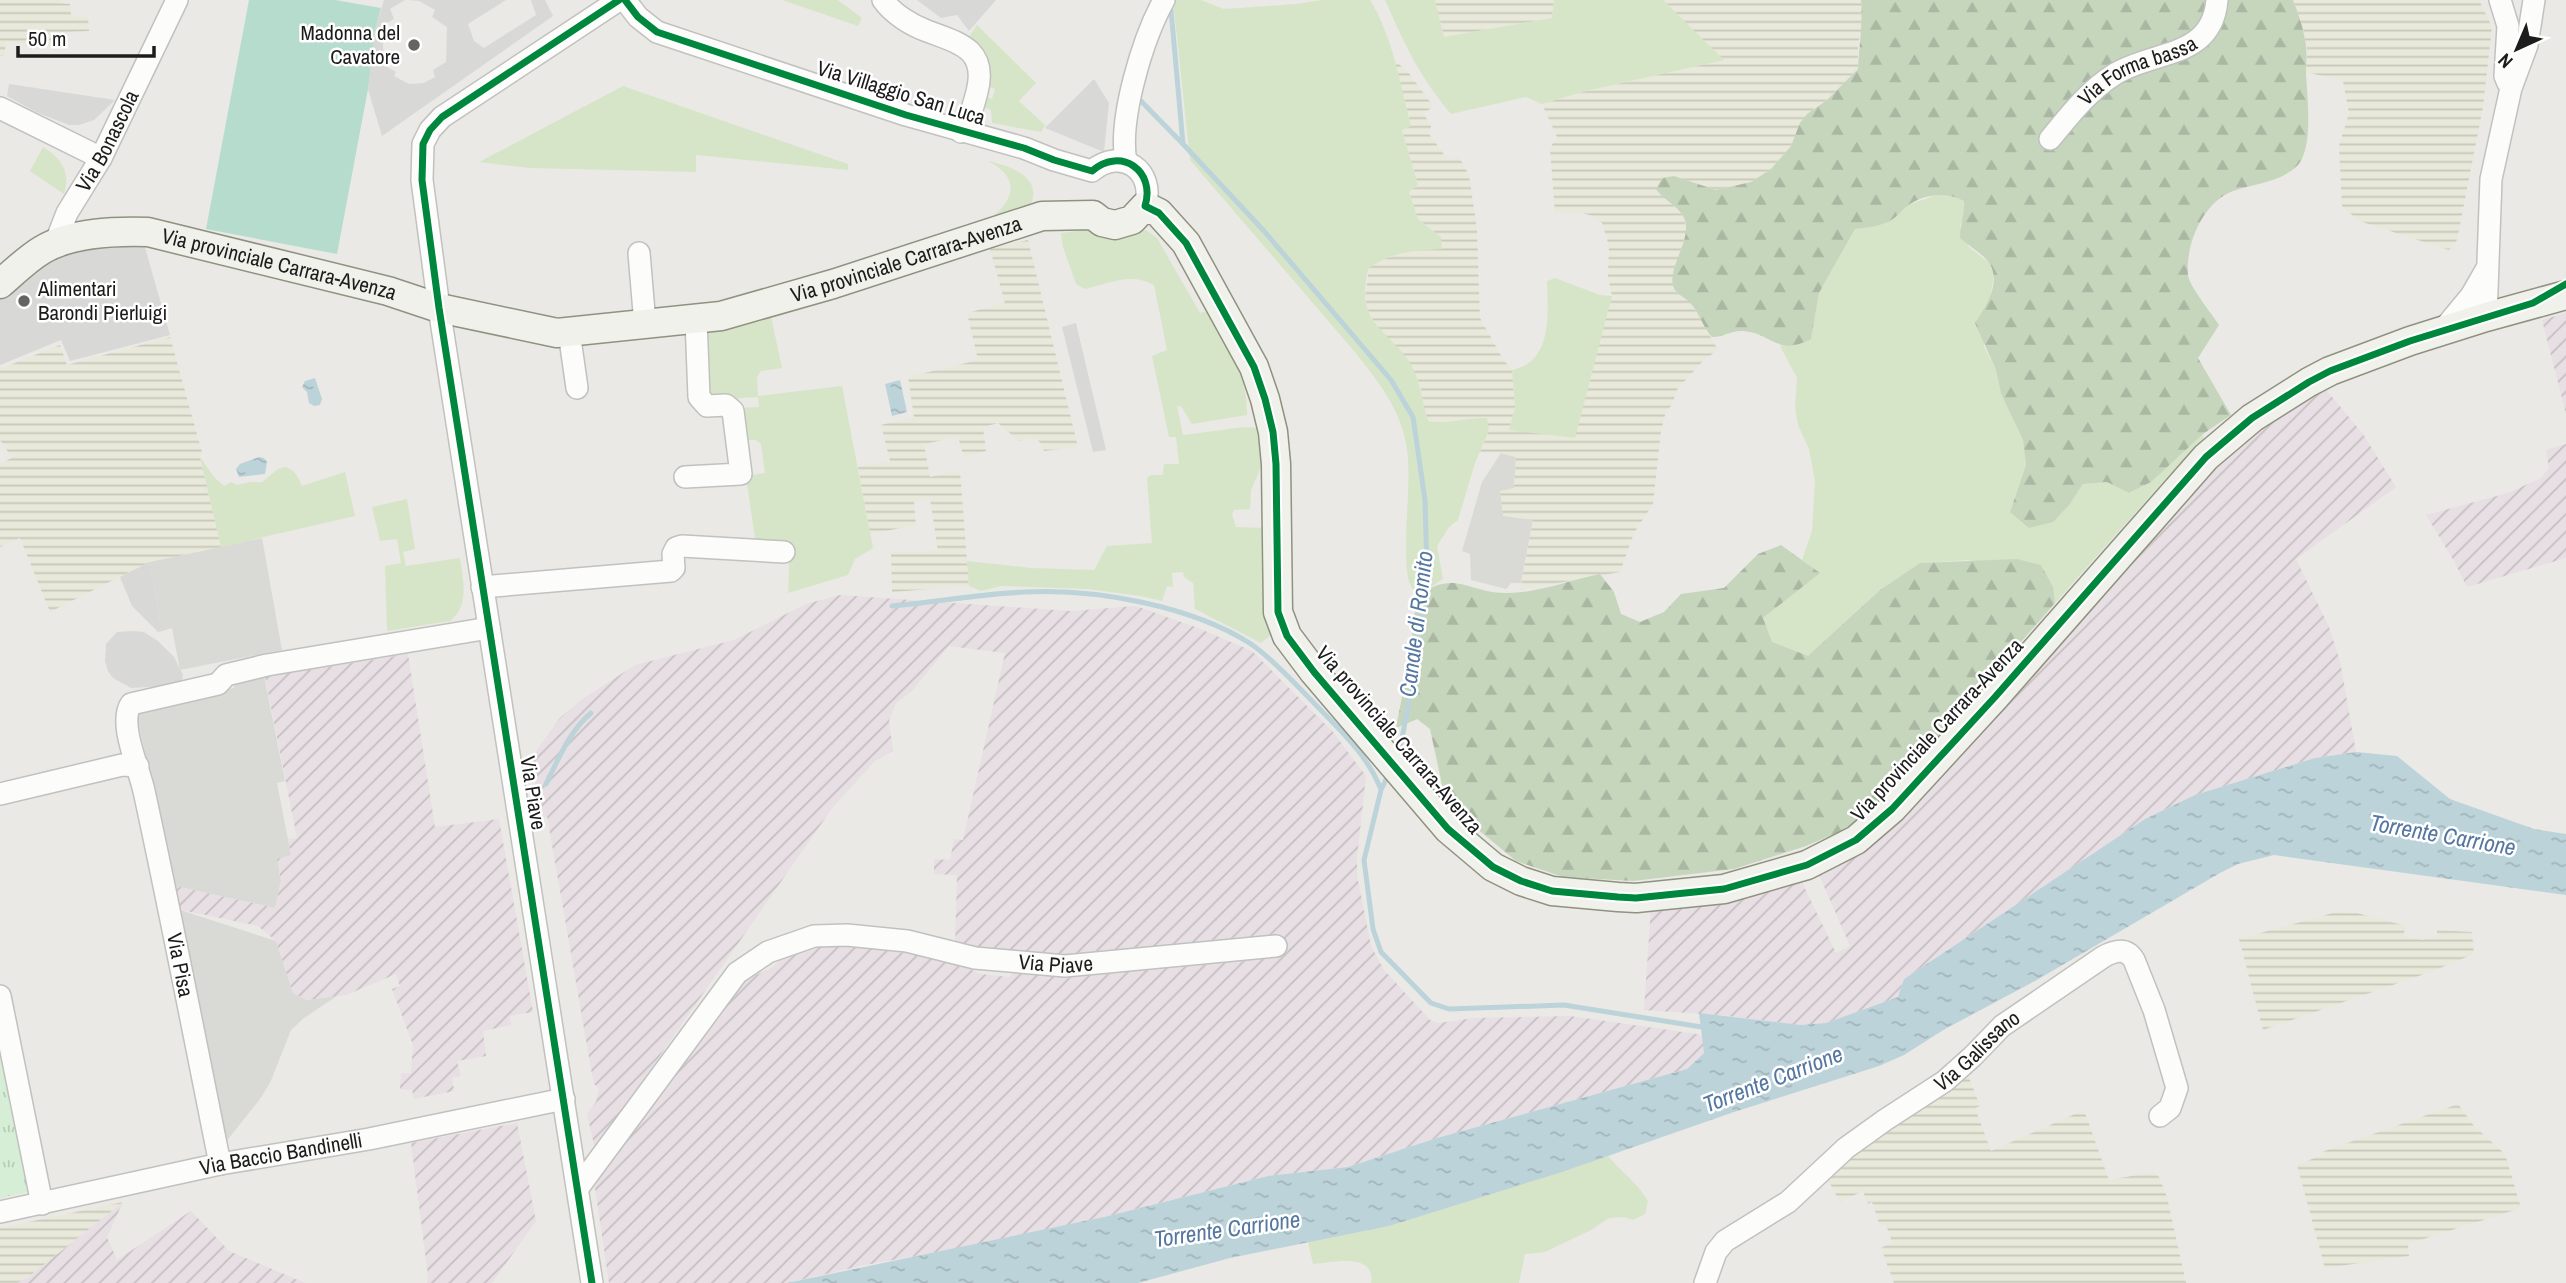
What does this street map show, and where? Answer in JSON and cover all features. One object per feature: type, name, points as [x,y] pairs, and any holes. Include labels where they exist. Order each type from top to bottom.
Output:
[{"type":"main road","name":"Via provinciale Carrara-Avenza","points":[[0,284],[41,250],[55,244],[120,231],[155,233],[388,291],[439,308],[557,333],[721,316],[833,284],[1042,216],[1093,215],[1102,222],[1159,213],[1186,243],[1254,367],[1265,399],[1273,432],[1276,464],[1278,612],[1287,636],[1448,829],[1493,867],[1521,881],[1552,891],[1636,898],[1724,889],[1819,860],[1856,840],[1892,808],[1996,697],[2206,457],[2252,418],[2330,371],[2442,331],[2566,295]]},
{"type":"main road","name":"Via provinciale Carrara-Avenza","points":[[2533,303],[2566,284]]},
{"type":"street","name":"Via Bonascola","points":[[55,244],[67,213],[101,158],[177,0]]},
{"type":"street","points":[[439,308],[422,180],[423,144],[430,130],[442,117],[619,0]]},
{"type":"street","name":"Via Villaggio San Luca","points":[[625,0],[638,17],[657,32],[961,132],[1024,148],[1093,171],[1120,156]]},
{"type":"street","name":"Via Villaggio San Luca","points":[[883,0],[903,18],[961,44],[979,64],[980,82],[971,114],[961,132]]},
{"type":"street","name":"Via Forma bassa","points":[[2050,139],[2090,91],[2117,73],[2191,46],[2207,30],[2216,10],[2217,0]]},
{"type":"street","points":[[2500,0],[2508,26],[2505,76],[2511,88]]},
{"type":"street","points":[[2486,317],[2491,178],[2511,88],[2527,45],[2534,0]]},
{"type":"street","points":[[1131,217],[1148,198],[1146,179],[1137,168],[1120,156],[1143,48],[1162,5]]},
{"type":"street","points":[[0,108],[101,158]]},
{"type":"street","points":[[639,253],[645,324]]},
{"type":"street","points":[[2442,331],[2471,296],[2488,265]]},
{"type":"street","name":"Via Piave","points":[[439,308],[592,1283]]},
{"type":"street","points":[[685,477],[741,474],[733,411],[726,405],[707,406],[699,397],[696,318]]},
{"type":"street","points":[[569,332],[577,388]]},
{"type":"street","points":[[482,587],[671,571],[674,568],[673,554],[676,548],[682,546],[784,552]]},
{"type":"street","name":"Via Pisa","points":[[220,1164],[169,904],[138,766],[125,722],[126,711],[131,704],[218,684],[226,675],[267,665],[489,628]]},
{"type":"street","points":[[0,794],[122,765],[138,766]]},
{"type":"street","name":"Via Piave","points":[[578,1188],[737,973],[768,952],[788,943],[814,936],[847,935],[907,942],[975,958],[1065,966],[1276,946]]},
{"type":"street","name":"Via Galissano","points":[[1705,1283],[1716,1252],[1724,1241],[1788,1202],[1846,1148],[1945,1081],[2002,1026],[2103,957],[2115,952],[2131,954],[2169,1056],[2177,1088],[2170,1108],[2160,1116]]},
{"type":"street","points":[[1,1009],[42,1203]]},
{"type":"street","name":"Via Baccio Bandinelli","points":[[0,1212],[220,1164],[369,1139],[564,1100]]},
{"type":"shaded area","points":[[0,0],[60,0],[60,3],[70,4],[71,16],[88,17],[89,31],[68,32],[68,37],[62,38],[61,42],[54,41],[53,46],[6,42],[4,56],[0,56]]},
{"type":"shaded area","points":[[384,0],[405,0],[390,9],[394,19],[382,26],[384,65],[396,72],[394,76],[409,84],[424,83],[435,77],[433,70],[446,62],[447,27],[432,17],[435,10],[419,1],[408,0],[506,0],[468,24],[474,41],[484,48],[536,15],[531,0],[545,0],[553,16],[382,136],[368,89],[375,30]]},
{"type":"shaded area","points":[[917,0],[996,0],[969,31],[957,15],[941,18]]},
{"type":"shaded area","points":[[1435,0],[1554,0],[1552,18],[1444,37]]},
{"type":"shaded area","points":[[1663,0],[1861,0],[1863,20],[1858,45],[1858,69],[1800,123],[1791,146],[1771,169],[1751,182],[1716,190],[1674,176],[1664,200],[1675,206],[1683,216],[1687,229],[1673,278],[1693,306],[1718,350],[1705,359],[1678,388],[1665,415],[1653,504],[1634,533],[1620,572],[1520,590],[1533,520],[1503,516],[1500,491],[1514,488],[1516,457],[1480,452],[1489,430],[1475,418],[1452,423],[1428,421],[1421,399],[1421,387],[1411,365],[1377,328],[1367,308],[1365,297],[1369,268],[1378,261],[1411,250],[1441,249],[1433,229],[1418,220],[1409,191],[1418,185],[1402,130],[1411,125],[1394,60],[1408,72],[1433,106],[1424,114],[1431,126],[1429,134],[1448,160],[1459,157],[1469,175],[1477,229],[1480,318],[1512,370],[1515,407],[1509,430],[1612,296],[1608,276],[1609,246],[1602,223],[1593,216],[1582,213],[1555,213],[1550,148],[1557,137],[1542,104],[1586,91],[1723,60]]},
{"type":"shaded area","points":[[2293,0],[2479,0],[2492,27],[2483,107],[2457,240],[2449,250],[2359,221],[2342,206],[2339,146],[2349,113],[2343,81],[2306,72],[2307,48]]},
{"type":"shaded area","points":[[1094,79],[1109,103],[1104,152],[1045,128]]},
{"type":"shaded area","points":[[9,84],[115,100],[94,120],[69,125],[36,112],[7,96]]},
{"type":"shaded area","points":[[1028,240],[1078,447],[1044,451],[1041,443],[1034,438],[1019,441],[998,423],[983,427],[986,451],[964,457],[958,437],[924,444],[930,477],[960,471],[969,586],[892,592],[891,552],[938,551],[930,499],[914,501],[916,525],[870,534],[858,467],[890,461],[881,425],[914,417],[908,377],[978,360],[967,313],[1005,303],[990,249]]},
{"type":"shaded area","points":[[144,244],[170,335],[70,361],[61,340],[0,365],[0,296],[17,281],[59,256],[82,248]]},
{"type":"shaded area","points":[[2566,313],[2566,414],[2542,320]]},
{"type":"shaded area","points":[[1076,323],[1106,450],[1093,452],[1062,327]]},
{"type":"shaded area","points":[[170,337],[202,452],[200,457],[221,547],[149,562],[50,612],[20,538],[0,547],[0,463],[12,458],[0,440],[0,369],[60,345],[67,365]]},
{"type":"shaded area","points":[[2323,386],[2363,434],[2396,487],[2296,559],[2329,627],[2340,661],[2356,752],[2315,758],[2195,795],[2145,819],[1904,979],[1898,997],[1826,1023],[1801,1025],[1719,1015],[1644,1010],[1651,907],[1799,876],[1836,953],[1850,946],[1817,870],[2209,469],[2256,427]]},
{"type":"shaded area","points":[[2566,444],[2566,558],[2467,587],[2426,515],[2508,493],[2541,478],[2549,468],[2546,450]]},
{"type":"shaded area","points":[[1501,453],[1516,457],[1514,489],[1501,491],[1533,520],[1521,583],[1511,583],[1506,589],[1471,580],[1470,554],[1462,551],[1482,482]]},
{"type":"shaded area","points":[[262,538],[282,650],[180,670],[172,628],[162,631],[149,562]]},
{"type":"shaded area","points":[[149,562],[162,631],[158,632],[132,606],[120,577]]},
{"type":"shaded area","points":[[840,595],[1070,611],[1136,606],[1252,651],[1333,732],[1366,776],[1357,875],[1371,946],[1384,970],[1430,1020],[1439,1023],[1474,1018],[1570,1016],[1697,1034],[1703,1037],[1704,1053],[1687,1069],[1437,1138],[1348,1167],[1268,1176],[977,1245],[865,1265],[787,1283],[609,1283],[595,1188],[599,1178],[613,1154],[735,985],[773,967],[786,953],[801,947],[840,947],[841,943],[913,954],[966,967],[980,974],[1009,977],[1015,971],[1126,951],[1068,955],[955,945],[957,875],[934,874],[934,859],[950,860],[954,839],[963,840],[1005,653],[949,646],[911,692],[896,703],[889,721],[893,751],[875,761],[833,807],[595,1149],[587,1114],[596,1102],[599,1088],[594,1084],[547,816],[540,821],[531,758],[560,718],[581,700],[635,665],[734,640],[806,604]]},
{"type":"shaded area","points":[[117,632],[144,632],[174,657],[183,675],[181,685],[131,688],[113,678],[105,661],[106,644]]},
{"type":"shaded area","points":[[408,654],[435,827],[499,819],[533,1012],[510,1016],[511,1025],[483,1031],[486,1056],[457,1061],[461,1076],[452,1078],[454,1091],[414,1099],[412,1090],[400,1089],[401,1073],[411,1073],[413,1045],[392,989],[400,986],[396,974],[346,995],[307,1000],[293,993],[276,941],[258,926],[177,909],[175,886],[275,908],[281,881],[277,859],[291,855],[288,839],[297,838],[265,677]]},
{"type":"shaded area","points":[[264,676],[285,781],[277,783],[291,855],[279,871],[281,881],[275,908],[175,886],[136,712],[234,688],[235,682]]},
{"type":"shaded area","points":[[177,909],[276,941],[293,993],[307,1000],[337,996],[291,1030],[270,1083],[225,1143]]},
{"type":"shaded area","points":[[2336,912],[2357,913],[2406,926],[2403,936],[2424,940],[2424,937],[2437,938],[2437,930],[2472,932],[2474,954],[2433,971],[2263,1030],[2239,939]]},
{"type":"shaded area","points":[[1968,1075],[1980,1106],[1975,1108],[1991,1151],[2084,1110],[2109,1180],[2154,1172],[2159,1177],[2167,1197],[2186,1283],[1894,1283],[1881,1248],[1892,1242],[1886,1225],[1880,1226],[1872,1202],[1868,1204],[1863,1191],[1840,1202],[1827,1178],[1888,1127]]},
{"type":"shaded area","points":[[2458,1104],[2474,1126],[2505,1154],[2521,1208],[2408,1244],[2409,1256],[2325,1268],[2297,1165],[2322,1155],[2322,1152]]},
{"type":"shaded area","points":[[517,1123],[536,1221],[492,1283],[427,1283],[411,1143]]},
{"type":"shaded area","points":[[123,1202],[107,1237],[117,1260],[191,1211],[229,1251],[305,1283],[17,1283]]},
{"type":"shaded area","points":[[123,1202],[28,1277],[17,1283],[0,1283],[0,1228]]},
{"type":"green space","points":[[249,0],[335,0],[381,8],[337,254],[206,229]]},
{"type":"green space","points":[[782,0],[838,0],[862,18],[858,26]]},
{"type":"green space","points":[[1173,0],[1201,0],[1224,9],[1322,0],[1370,0],[1385,29],[1411,126],[1402,130],[1418,185],[1409,192],[1418,219],[1441,237],[1442,249],[1395,255],[1369,268],[1366,302],[1374,322],[1414,370],[1428,421],[1487,418],[1489,430],[1475,463],[1458,520],[1449,527],[1437,546],[1443,579],[1417,596],[1410,585],[1406,562],[1408,465],[1400,421],[1387,396],[1354,351],[1190,160]]},
{"type":"green space","points":[[1385,0],[1435,0],[1444,37],[1552,18],[1554,0],[1663,0],[1724,60],[1586,91],[1542,104],[1526,97],[1451,114],[1414,60]]},
{"type":"green space","points":[[1861,0],[2293,0],[2303,28],[2306,49],[2306,148],[2297,166],[2290,172],[2233,191],[2213,205],[2198,226],[2188,263],[2189,280],[2219,325],[2198,358],[2231,415],[2203,434],[2151,482],[2129,493],[2107,482],[2083,484],[2070,504],[2053,522],[2029,528],[2010,512],[2026,465],[2023,440],[2001,394],[1996,370],[1975,323],[1991,294],[1993,270],[1983,256],[1960,238],[1964,201],[1957,198],[1942,195],[1927,197],[1906,207],[1888,222],[1855,229],[1819,293],[1811,339],[1800,344],[1782,345],[1743,331],[1712,337],[1692,305],[1675,290],[1673,273],[1686,234],[1686,224],[1680,212],[1656,189],[1662,178],[1674,176],[1716,190],[1751,182],[1771,169],[1791,146],[1800,123],[1807,114],[1827,100],[1858,69]]},
{"type":"green space","points":[[977,25],[1036,83],[1019,101],[1045,125],[1041,132],[992,123],[991,110],[983,107],[983,96],[992,99],[995,89],[986,86],[986,52],[969,37]]},
{"type":"green space","points":[[623,86],[848,164],[848,170],[696,155],[696,172],[530,168],[479,162]]},
{"type":"green space","points":[[43,147],[60,161],[63,167],[66,179],[64,194],[30,171]]},
{"type":"green space","points":[[988,161],[1015,170],[1029,180],[1033,196],[1030,206],[988,220],[1004,206],[1010,182],[999,168]]},
{"type":"green space","points":[[1942,193],[1954,195],[1964,201],[1965,214],[1960,226],[1969,247],[1989,263],[1994,274],[1990,299],[1984,310],[1984,347],[1996,370],[2001,394],[2023,440],[2026,465],[2010,512],[2070,504],[2083,484],[2107,482],[2130,493],[2151,481],[2203,434],[2204,441],[2168,476],[2055,603],[2053,587],[1969,560],[1920,563],[1880,590],[1808,657],[1771,642],[1763,618],[1819,573],[1802,560],[1812,531],[1815,481],[1809,449],[1798,425],[1795,407],[1797,378],[1780,346],[1800,344],[1811,338],[1819,293],[1855,229],[1891,221],[1908,205]]},
{"type":"green space","points":[[1093,229],[1146,230],[1157,238],[1200,313],[1207,311],[1235,360],[1244,386],[1247,415],[1192,424],[1181,406],[1177,406],[1183,435],[1245,427],[1259,428],[1261,467],[1251,490],[1250,509],[1234,510],[1232,514],[1236,527],[1265,528],[1274,632],[1261,643],[1195,609],[1193,583],[1184,577],[1183,572],[1172,573],[1173,587],[1167,586],[1162,601],[1087,589],[1001,586],[981,591],[969,586],[967,561],[1031,568],[1094,570],[1107,546],[1152,543],[1147,478],[1151,475],[1163,475],[1164,464],[1179,464],[1176,437],[1169,437],[1152,356],[1167,350],[1154,285],[1137,279],[1085,289],[1076,284],[1061,233]]},
{"type":"green space","points":[[1555,278],[1600,295],[1612,296],[1575,438],[1509,430],[1515,407],[1512,370],[1525,365],[1535,357],[1541,347],[1547,321],[1547,281]]},
{"type":"green space","points":[[770,312],[782,368],[761,371],[757,377],[758,396],[842,386],[873,548],[855,559],[848,575],[788,593],[790,544],[756,545],[746,476],[765,473],[761,444],[756,440],[746,440],[740,408],[759,407],[758,397],[715,400],[709,398],[704,326]]},
{"type":"green space","points":[[200,457],[224,486],[231,482],[237,485],[262,482],[278,469],[285,467],[294,472],[302,486],[345,472],[355,516],[221,547]]},
{"type":"green space","points":[[407,499],[415,549],[403,552],[406,566],[460,558],[463,600],[450,621],[387,631],[385,566],[401,563],[397,539],[380,541],[372,507]]},
{"type":"green space","points":[[1781,545],[1820,573],[1763,618],[1772,642],[1808,656],[1880,590],[1920,563],[2017,559],[2041,565],[2053,587],[2055,603],[1879,805],[1841,831],[1806,846],[1734,869],[1633,881],[1563,877],[1516,861],[1446,803],[1430,729],[1417,719],[1396,728],[1409,660],[1417,596],[1430,588],[1452,583],[1492,592],[1516,593],[1600,574],[1614,592],[1621,614],[1640,622],[1664,612],[1681,594],[1724,588],[1758,554]]},
{"type":"green space","points":[[0,1048],[32,1191],[0,1198]]},
{"type":"green space","points":[[1608,1156],[1648,1201],[1645,1214],[1633,1220],[1624,1217],[1609,1218],[1591,1230],[1545,1252],[1525,1254],[1519,1283],[1371,1283],[1371,1273],[1366,1266],[1359,1263],[1340,1261],[1313,1264],[1308,1242],[1389,1226]]},
{"type":"water","points":[[315,378],[322,399],[320,405],[314,406],[309,403],[307,392],[302,387],[305,381]]},
{"type":"water","points":[[900,380],[907,412],[892,416],[885,384]]},
{"type":"water","points":[[259,457],[267,462],[265,474],[239,477],[236,469],[240,464]]},
{"type":"water","name":"Torrente Carrione","points":[[2356,752],[2397,756],[2450,799],[2534,829],[2566,834],[2566,895],[2274,855],[2238,864],[2220,873],[2035,981],[1945,1029],[1904,1055],[1879,1066],[1734,1112],[1562,1172],[1389,1226],[1230,1258],[1138,1283],[787,1283],[1104,1217],[1268,1176],[1348,1167],[1437,1138],[1687,1069],[1704,1053],[1699,1013],[1801,1025],[1826,1023],[1898,997],[1904,979],[2145,819],[2195,795],[2315,758]]},
{"type":"waterway","name":"Canale di Romito","points":[[1171,10],[1183,144],[1264,231],[1391,380],[1413,417],[1425,500],[1427,572],[1417,658],[1401,744],[1396,754]]},
{"type":"waterway","points":[[1137,97],[1183,144]]},
{"type":"waterway","points":[[892,606],[991,594],[1081,593],[1142,602],[1200,619],[1251,644],[1276,664],[1352,743],[1369,765],[1381,790]]},
{"type":"waterway","points":[[546,784],[571,737],[591,713]]},
{"type":"waterway","name":"Canale di Romito","points":[[1389,773],[1381,790],[1364,860],[1373,929],[1381,952],[1431,1003],[1449,1009],[1564,1005],[1708,1028]]},
{"type":"cycle path","points":[[592,1283],[439,308],[422,180],[423,144],[430,130],[442,117],[619,0]]},
{"type":"cycle path","points":[[625,0],[638,17],[657,32],[906,115],[1024,148],[1092,171],[1114,161],[1134,166],[1145,182],[1145,206],[1159,213],[1186,243],[1254,367],[1265,399],[1273,432],[1276,464],[1278,612],[1287,636],[1314,672],[1448,829],[1493,867],[1521,881],[1552,891],[1636,898],[1724,889],[1807,865],[1856,840],[1892,809],[1995,697],[2206,457],[2252,418],[2330,371],[2410,341],[2533,303],[2566,284]]},
{"type":"place","name":"Madonna del Cavatore","points":[[414,45]]},
{"type":"place","name":"Alimentari Barondi Pierluigi","points":[[24,301]]}]
